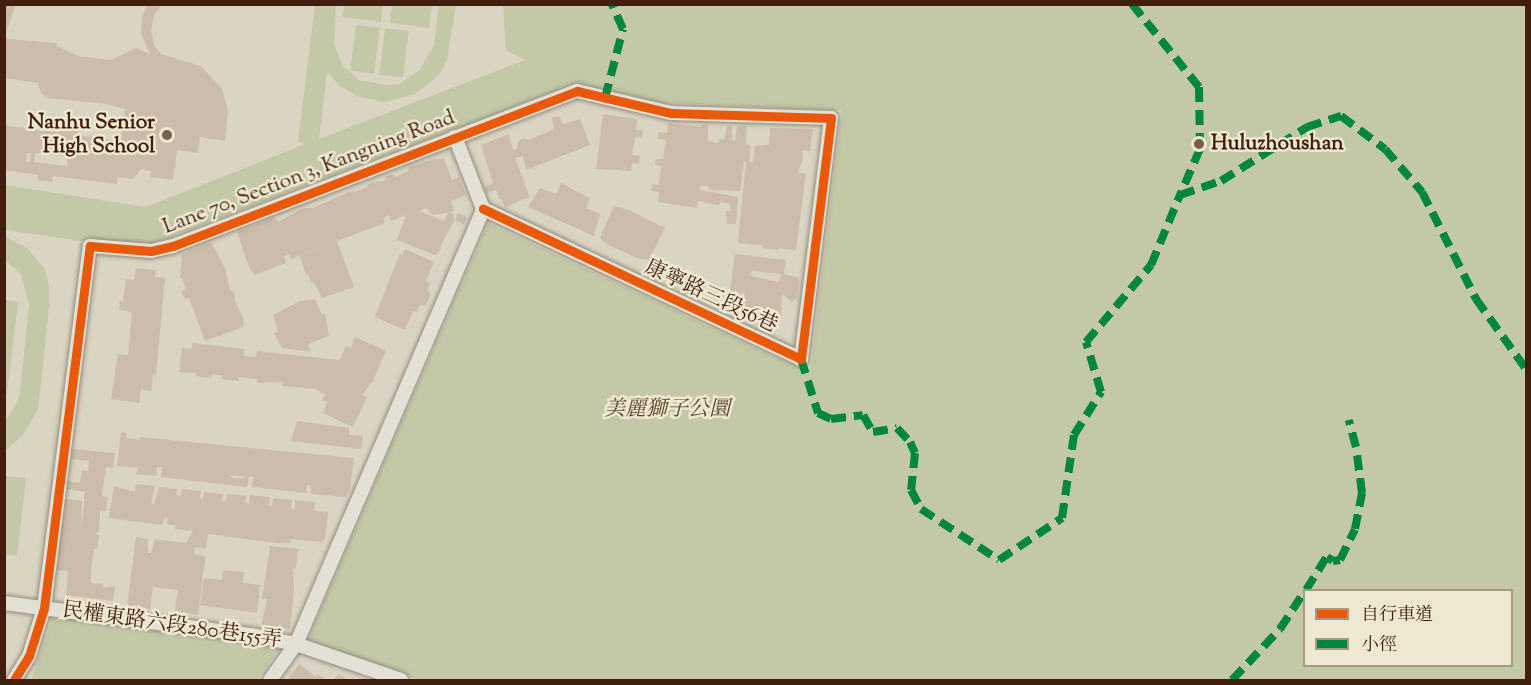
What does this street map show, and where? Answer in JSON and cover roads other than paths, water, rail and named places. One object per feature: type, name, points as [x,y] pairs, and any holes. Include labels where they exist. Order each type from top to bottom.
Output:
[{"type":"street","name":"Lane 70, Section 3, Kangning Road","points":[[14,681],[29,656],[44,608],[90,246],[152,251],[173,246],[577,91],[671,113],[831,118]]},
{"type":"street","name":"康寧路三段56巷","points":[[483,209],[801,359],[831,118]]},
{"type":"street","points":[[270,681],[296,644],[483,209],[455,137]]},
{"type":"street","name":"民權東路六段280巷155弄","points":[[4,603],[252,634],[296,644],[401,681]]},
{"type":"place","name":"Nanhu Senior High School","points":[[167,135]]},
{"type":"place","name":"Huluzhoushan","points":[[1199,144]]},
{"type":"park label","name":"美麗獅子公圜","points":[[667,410]]}]
